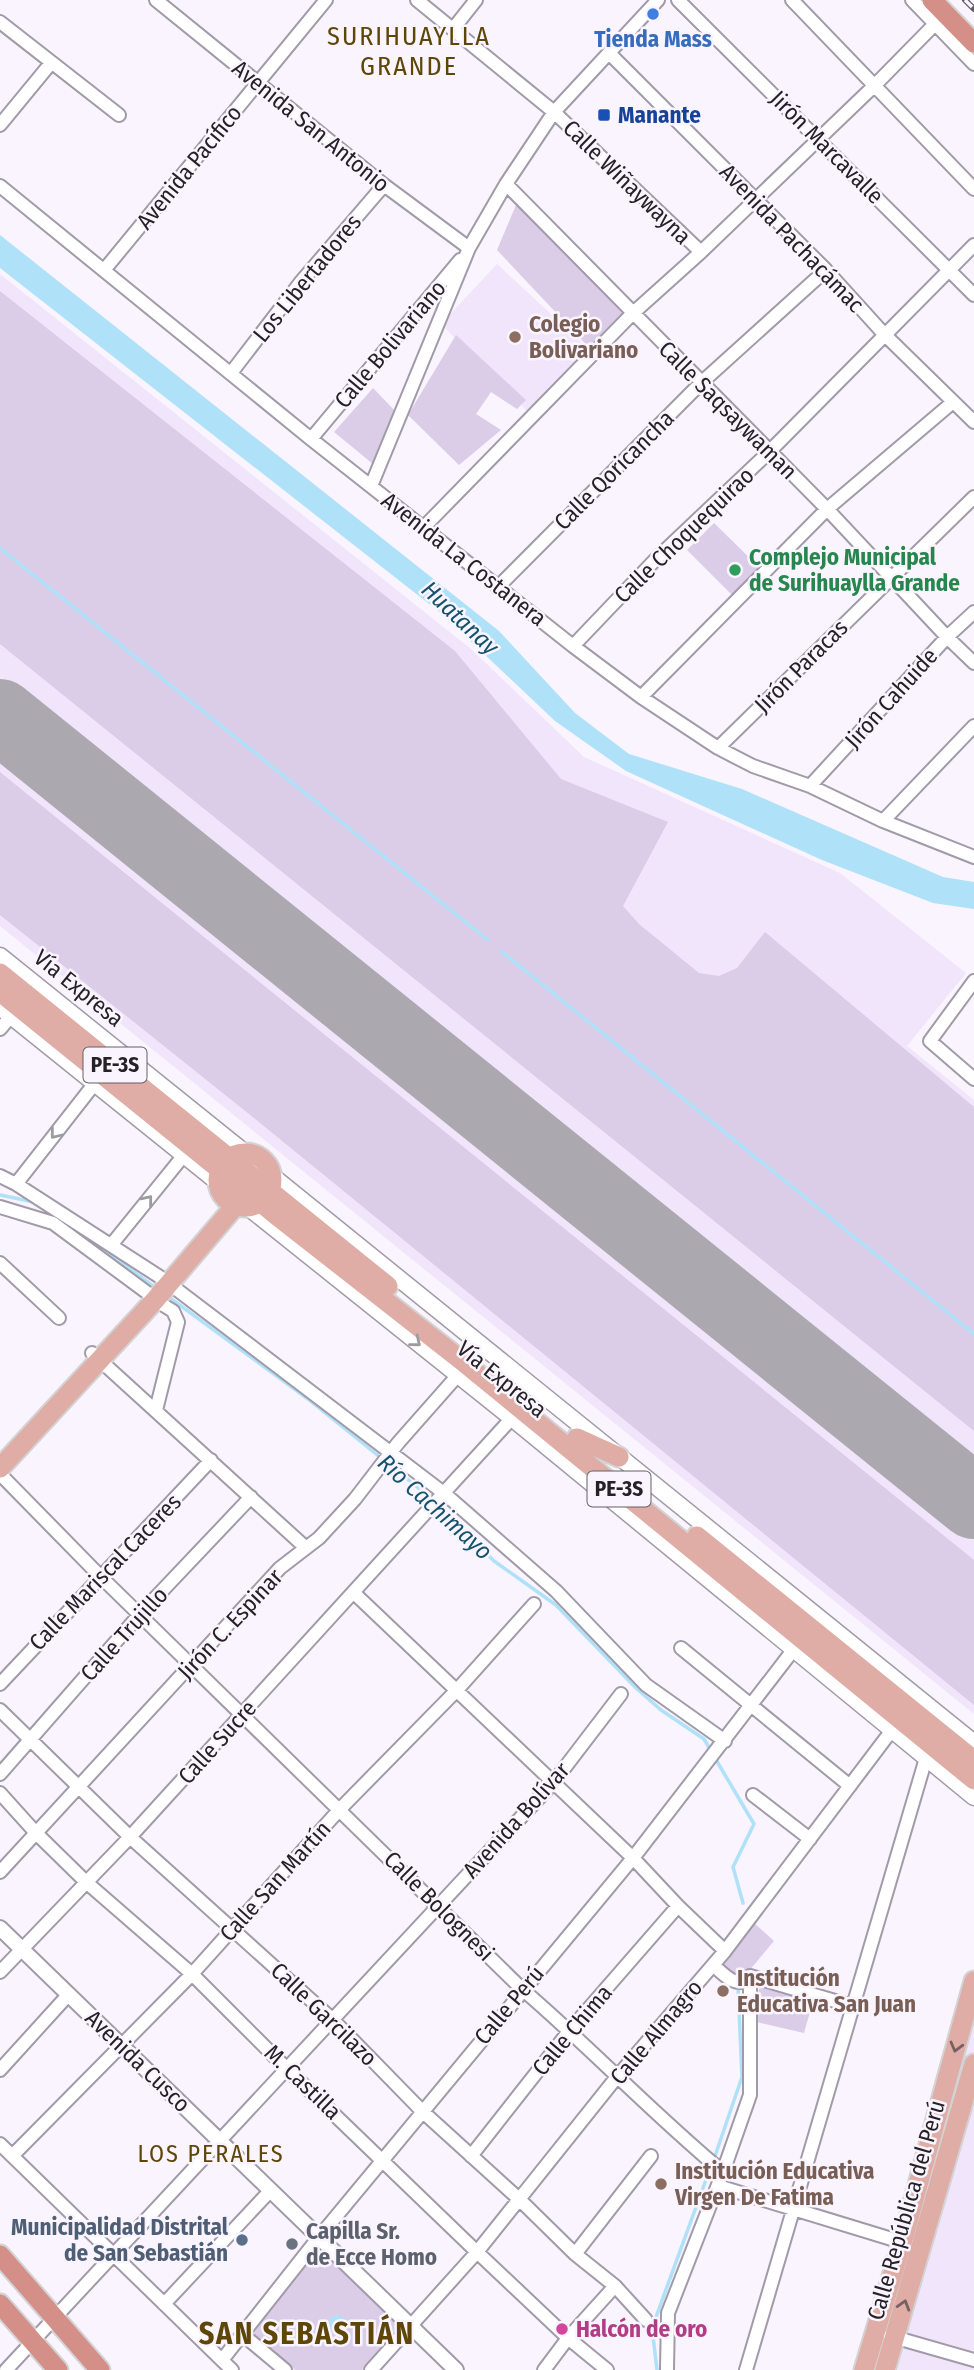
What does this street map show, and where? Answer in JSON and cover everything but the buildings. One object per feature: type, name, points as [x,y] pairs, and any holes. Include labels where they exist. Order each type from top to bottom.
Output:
[{"type":"highway","points":[[932,0],[974,43]]},
{"type":"highway","points":[[950,0],[974,24]]},
{"type":"highway","points":[[0,2255],[100,2370]]},
{"type":"highway","points":[[0,2304],[58,2370]]},
{"type":"main road","name":"Vía Expresa","points":[[0,956],[243,1185],[458,1376],[974,1797]]},
{"type":"main road","points":[[0,965],[4,994]]},
{"type":"main road","name":"Vía Expresa","points":[[4,994],[573,1443],[723,1565],[974,1760]]},
{"type":"main road","name":"Vía Expresa","points":[[4,994],[95,1083],[184,1155],[243,1185],[619,1457],[974,1743]]},
{"type":"main road","points":[[0,1452],[159,1289],[243,1185]]},
{"type":"main road","points":[[0,1468],[96,1356]]},
{"type":"main road","points":[[573,1443],[619,1457]]},
{"type":"main road","points":[[573,1443],[595,1486]]},
{"type":"main road","points":[[704,1525],[723,1565]]},
{"type":"main road","points":[[677,1553],[723,1565]]},
{"type":"main road","name":"Vía Expresa","points":[[723,1565],[974,1780]]},
{"type":"main road","name":"Calle República del Perú","points":[[912,2245],[974,1981]]},
{"type":"main road","name":"Calle República del Perú","points":[[864,2370],[885,2335],[912,2245],[974,2064]]},
{"type":"main road","name":"Calle República del Perú","points":[[884,2370],[885,2335]]},
{"type":"street","name":"Avenida San Antonio","points":[[156,0],[384,185],[469,248]]},
{"type":"street","name":"Avenida Pacífico","points":[[105,269],[326,0]]},
{"type":"street","name":"Calle Wiñaywayna","points":[[416,0],[554,112],[701,252]]},
{"type":"street","points":[[453,29],[476,0]]},
{"type":"street","points":[[371,486],[469,248],[506,184],[554,112],[659,0]]},
{"type":"street","name":"Jirón Marcavalle","points":[[678,0],[974,295]]},
{"type":"street","points":[[792,0],[974,189]]},
{"type":"street","points":[[912,0],[974,64]]},
{"type":"street","points":[[0,22],[119,115]]},
{"type":"street","points":[[424,527],[632,314],[701,252],[936,23]]},
{"type":"street","name":"Avenida Pachacámac","points":[[610,54],[826,270],[884,334],[974,422]]},
{"type":"street","points":[[0,125],[51,63]]},
{"type":"street","name":"Calle Saqsaywaman","points":[[506,184],[827,509],[974,663]]},
{"type":"street","name":"Los Libertadores","points":[[231,373],[300,283],[384,185]]},
{"type":"street","name":"Avenida La Costanera","points":[[0,186],[312,439],[641,697],[718,747],[753,766],[810,786],[883,821],[974,857]]},
{"type":"street","name":"Calle Choquequirao","points":[[573,646],[657,558],[769,452],[974,245]]},
{"type":"street","name":"Calle Bolivariano","points":[[312,439],[469,248]]},
{"type":"street","name":"Calle Qoricancha","points":[[498,587],[701,383],[826,270]]},
{"type":"street","points":[[641,697],[827,509],[953,402]]},
{"type":"street","name":"Jirón Paracas","points":[[718,747],[974,497]]},
{"type":"street","name":"Jirón Cahuide","points":[[810,786],[947,637],[974,612]]},
{"type":"street","points":[[883,821],[974,726]]},
{"type":"street","points":[[974,981],[931,1038],[931,1044],[974,1079]]},
{"type":"street","points":[[0,1029],[4,994]]},
{"type":"street","points":[[16,1184],[95,1083]]},
{"type":"street","points":[[111,1244],[184,1155]]},
{"type":"street","points":[[0,1176],[111,1244],[159,1289],[178,1322],[156,1410]]},
{"type":"street","points":[[0,1207],[53,1223],[159,1289],[387,1458],[438,1501],[556,1591],[646,1685],[721,1744]]},
{"type":"street","points":[[0,1263],[59,1318]]},
{"type":"street","points":[[96,1356],[305,1547]]},
{"type":"street","name":"Jirón C. Espinar","points":[[0,1872],[279,1568],[319,1538],[458,1376]]},
{"type":"street","name":"Calle Sucre","points":[[0,1972],[130,1837],[512,1418]]},
{"type":"street","name":"Calle Mariscal Caceres","points":[[0,1684],[211,1460]]},
{"type":"street","name":"Calle Bolognesi","points":[[0,1474],[522,1989],[570,2030],[616,2078],[720,2170]]},
{"type":"street","name":"Calle Trujillo","points":[[0,1774],[141,1613],[251,1497]]},
{"type":"street","points":[[354,1592],[633,1858],[725,1951]]},
{"type":"street","name":"Calle San Martín","points":[[12,2155],[192,1974],[340,1809],[457,1690],[534,1604]]},
{"type":"street","points":[[681,1648],[850,1786]]},
{"type":"street","name":"Calle Perú","points":[[222,2360],[318,2237],[633,1858],[794,1649]]},
{"type":"street","name":"Avenida Bolívar","points":[[6,2370],[553,1783],[621,1694]]},
{"type":"street","name":"Calle Garcilazo","points":[[0,1710],[130,1837],[233,1927],[333,2020],[471,2157],[575,2253],[615,2286],[646,2320]]},
{"type":"street","name":"Calle Almagro","points":[[372,2370],[477,2252],[616,2078],[725,1951],[892,1730]]},
{"type":"street","points":[[746,2370],[926,1758]]},
{"type":"street","name":"M. Castilla","points":[[0,1793],[86,1882],[192,1974],[477,2252],[607,2370]]},
{"type":"street","points":[[753,1795],[810,1839]]},
{"type":"street","name":"Calle Chima","points":[[471,2157],[570,2030],[678,1906]]},
{"type":"street","name":"Avenida Cusco","points":[[0,1928],[456,2370]]},
{"type":"street","points":[[713,1965],[741,1982]]},
{"type":"street","points":[[741,1982],[750,1976],[852,2006]]},
{"type":"street","points":[[667,2370],[668,2313],[750,2095],[741,1982]]},
{"type":"street","points":[[0,2070],[69,1994]]},
{"type":"street","points":[[0,2144],[232,2370]]},
{"type":"street","points":[[575,2253],[651,2156]]},
{"type":"street","points":[[718,2186],[912,2245]]},
{"type":"street","points":[[164,2305],[270,2190]]},
{"type":"street","points":[[544,2370],[615,2286]]},
{"type":"street","points":[[242,2334],[285,2370]]},
{"type":"street","points":[[885,2335],[974,2360]]},
{"type":"shaded area","points":[[519,198],[634,315],[595,354],[497,250]]},
{"type":"shaded area","name":"Colegio Bolivariano","points":[[497,264],[590,350],[532,416],[441,324]]},
{"type":"shaded area","points":[[0,274],[471,649],[584,757],[840,873],[966,973],[907,1046],[974,1100],[974,1714],[0,926]]},
{"type":"shaded area","points":[[0,291],[455,651],[561,779],[668,822],[623,906],[639,924],[699,973],[719,976],[737,968],[765,932],[974,1107],[974,1431],[0,644]]},
{"type":"shaded area","points":[[456,335],[526,400],[517,409],[491,392],[476,414],[501,430],[459,465],[408,415]]},
{"type":"shaded area","points":[[373,388],[398,414],[373,464],[334,432]]},
{"type":"shaded area","name":"Complejo Municipal de Surihuaylla Grande","points":[[714,523],[768,576],[740,603],[687,550]]},
{"type":"shaded area","points":[[0,772],[974,1560],[974,1705],[254,1118],[0,915]]},
{"type":"shaded area","points":[[752,1921],[774,1941],[742,1979],[720,1964]]},
{"type":"shaded area","points":[[760,1985],[813,2001],[804,2033],[752,2021]]},
{"type":"shaded area","points":[[974,2019],[974,2370],[874,2370]]},
{"type":"shaded area","points":[[319,2242],[404,2324],[362,2370],[295,2370],[248,2331]]},
{"type":"water","name":"Huatanay","points":[[0,235],[499,631],[575,713],[629,754],[742,789],[943,877],[974,882],[974,909],[933,903],[822,860],[626,771],[555,721],[442,614],[0,268]]},
{"type":"water","points":[[337,2315],[345,2323],[337,2331],[329,2323]]},
{"type":"waterway","points":[[0,548],[488,940]]},
{"type":"waterway","points":[[501,951],[974,1334]]},
{"type":"waterway","name":"Río Cachimayo","points":[[0,1195],[34,1202]]},
{"type":"waterway","name":"Río Cachimayo","points":[[79,1231],[157,1289]]},
{"type":"waterway","name":"Río Cachimayo","points":[[166,1295],[308,1399],[432,1499]]},
{"type":"waterway","name":"Río Cachimayo","points":[[438,1505],[494,1561],[556,1605],[636,1688],[661,1710],[704,1739],[711,1751]]},
{"type":"waterway","name":"Río Cachimayo","points":[[715,1758],[754,1824],[733,1867],[743,1903]]},
{"type":"waterway","name":"Río Cachimayo","points":[[714,2159],[742,2077],[738,1986]]},
{"type":"waterway","name":"Río Cachimayo","points":[[657,2370],[652,2328],[711,2166]]},
{"type":"runway","points":[[0,716],[974,1502]]},
{"type":"railway","points":[[965,0],[974,9]]},
{"type":"place","name":"Tienda Mass","points":[[653,14]]},
{"type":"place","name":"Manante","points":[[604,115]]},
{"type":"place","name":"Colegio Bolivariano","points":[[515,337]]},
{"type":"place","name":"Complejo Municipal de Surihuaylla Grande","points":[[735,570]]},
{"type":"place","name":"Institución Educativa San Juan","points":[[723,1991]]},
{"type":"place","name":"Institución Educativa Virgen De Fatima","points":[[661,2184]]},
{"type":"place","name":"Municipalidad Distrital de San Sebastián","points":[[242,2240]]},
{"type":"place","name":"Capilla Sr. de Ecce Homo","points":[[292,2244]]},
{"type":"place","name":"Halcón de oro","points":[[562,2329]]},
{"type":"district","name":"SURIHUAYLLA GRANDE","points":[[409,51]]},
{"type":"district","name":"LOS PERALES","points":[[211,2154]]},
{"type":"district","name":"SAN SEBASTIÁN","points":[[307,2334]]}]
